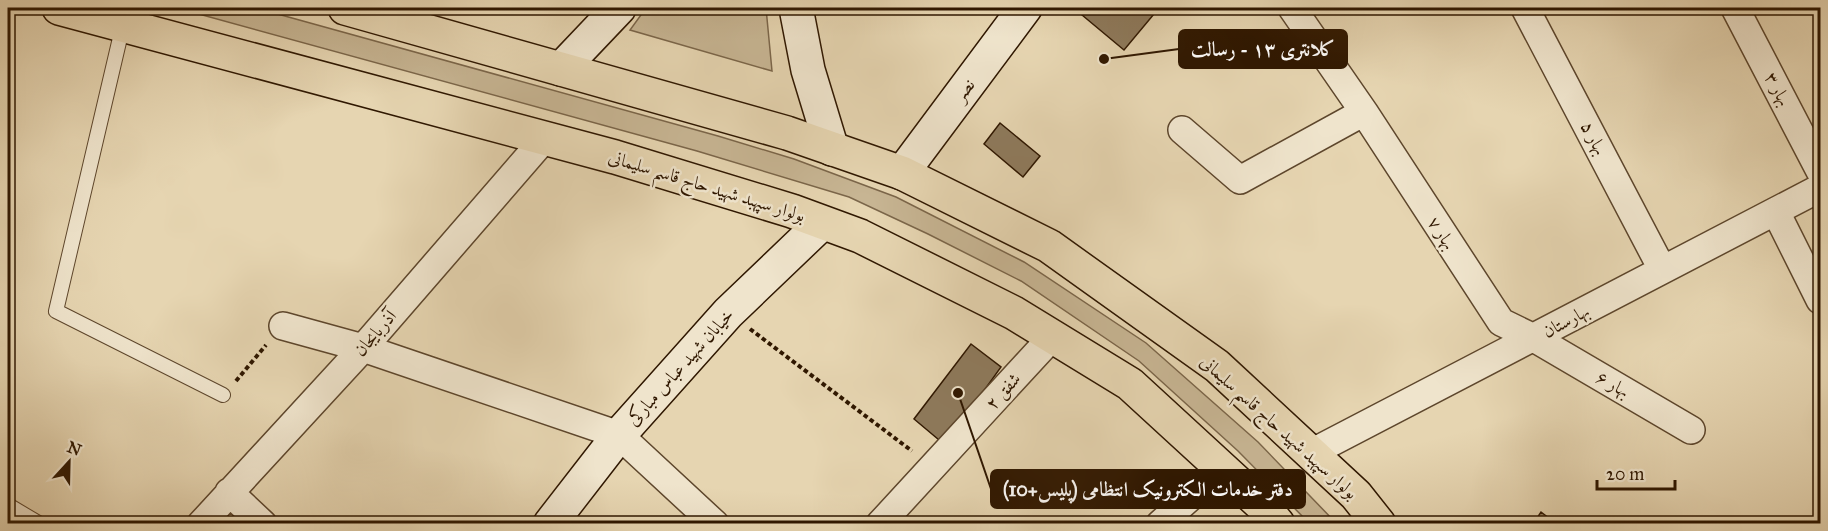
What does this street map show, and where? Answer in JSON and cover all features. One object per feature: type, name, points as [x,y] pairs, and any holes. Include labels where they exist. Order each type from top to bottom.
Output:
[{"type":"main road","name":"بولوار سپهبد شهید حاج قاسم سلیمانی","points":[[58,8],[545,138],[747,197],[860,236],[1014,313],[1130,384],[1264,507],[1278,524]]},
{"type":"main road","name":"بولوار سپهبد شهید حاج قاسم سلیمانی","points":[[345,8],[787,134],[902,172],[1048,246],[1217,366],[1356,495],[1379,524]]},
{"type":"street","points":[[561,69],[619,8]]},
{"type":"street","points":[[796,8],[808,70],[832,149]]},
{"type":"street","name":"نصر","points":[[902,172],[1025,8]]},
{"type":"street","name":"بهار ۷","points":[[1292,8],[1364,112],[1501,322],[1534,338]]},
{"type":"street","name":"بهار ۵","points":[[1526,8],[1662,269]]},
{"type":"street","name":"بهار ۳","points":[[1735,8],[1821,171]]},
{"type":"street","points":[[1182,130],[1240,180],[1364,112]]},
{"type":"street","name":"آذربایجان","points":[[201,524],[363,348],[545,138]]},
{"type":"street","name":"بهارستان","points":[[1311,453],[1821,188]]},
{"type":"street","points":[[1776,212],[1821,300]]},
{"type":"street","name":"خیابان شهید عباس مبارکی","points":[[550,524],[619,435],[728,313],[822,222]]},
{"type":"street","points":[[283,326],[363,348],[619,435],[715,524]]},
{"type":"street","name":"شفق ۲","points":[[880,524],[1052,337]]},
{"type":"street","name":"بهار ۶","points":[[1534,338],[1691,430]]},
{"type":"street","points":[[1160,524],[1222,469]]},
{"type":"street","points":[[229,492],[263,524]]},
{"type":"lane","points":[[123,25],[56,310],[224,395]]},
{"type":"lane","points":[[8,505],[40,524]]},
{"type":"path","points":[[728,313],[933,467]]},
{"type":"path","points":[[224,395],[283,326]]},
{"type":"shaded area","points":[[177,8],[256,8],[718,136],[794,159],[896,197],[1024,262],[1146,343],[1258,442],[1336,523],[1309,523],[1238,451],[1139,361],[1021,281],[849,197],[697,151]]},
{"type":"shaded area","points":[[646,8],[766,8],[772,71],[630,30]]},
{"type":"building","points":[[1088,8],[1159,8],[1124,50],[1082,15]]},
{"type":"building","points":[[1000,123],[1040,156],[1023,177],[984,144]]},
{"type":"building","points":[[971,344],[1001,367],[945,445],[914,419]]},
{"type":"building","points":[[1541,512],[1554,522],[1553,524],[1533,524]]},
{"type":"place","name":"کلانتری ۱۳ - رسالت","points":[[1104,59]]},
{"type":"place","name":"دفتر خدمات الکترونیک انتظامی (پلیس+10)","points":[[958,393]]}]
